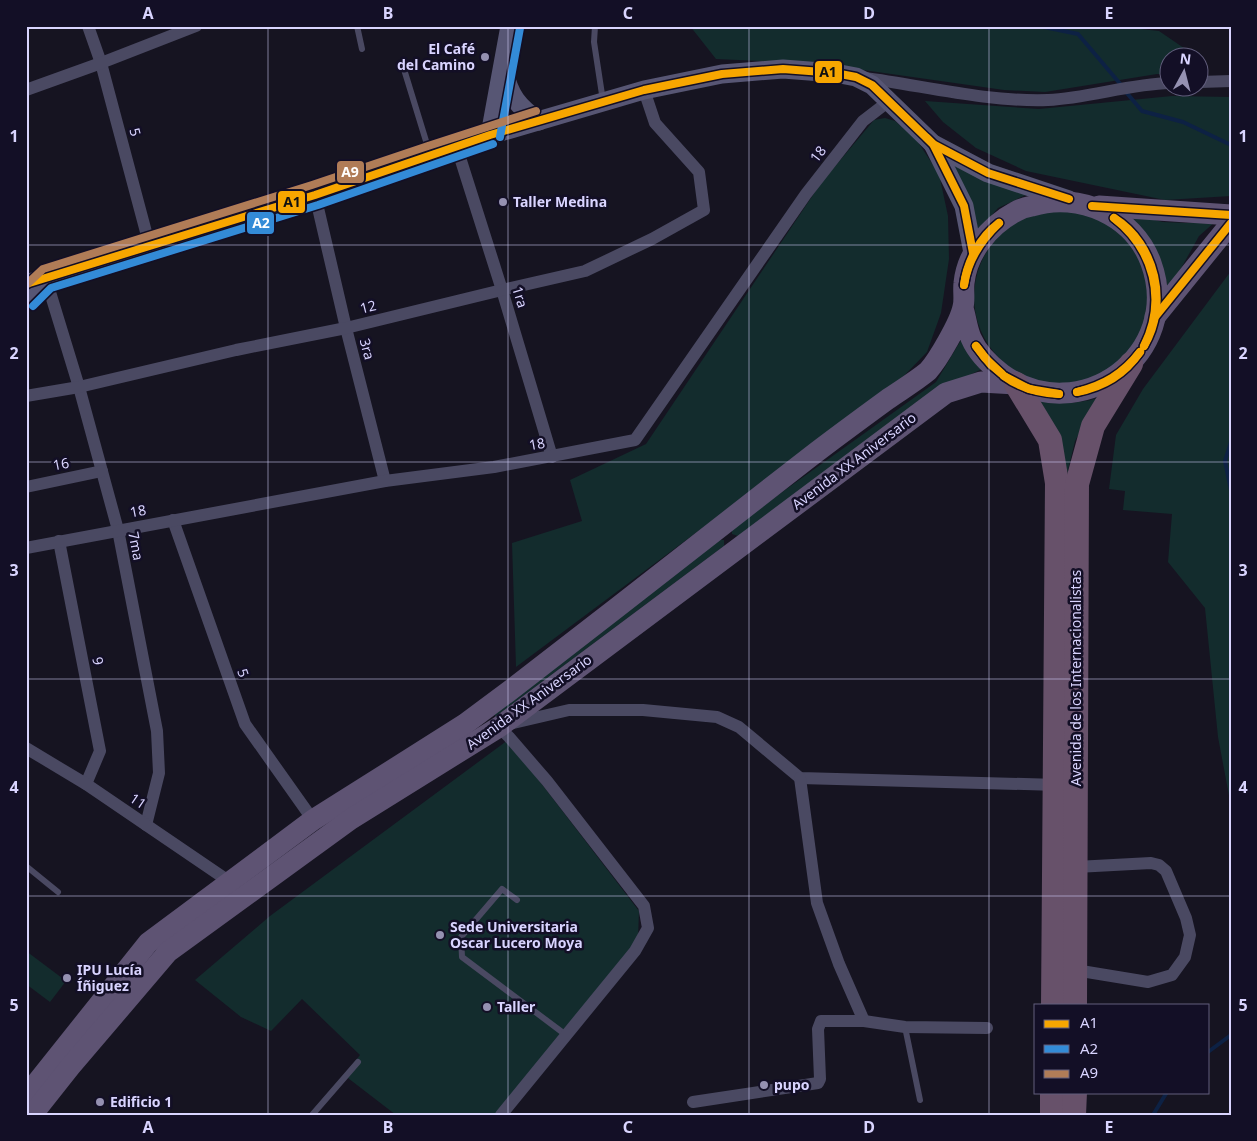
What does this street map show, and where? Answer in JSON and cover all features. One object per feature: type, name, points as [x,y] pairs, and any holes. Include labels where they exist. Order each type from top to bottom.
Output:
[{"type":"highway","name":"Avenida de los Internacionalistas","points":[[1053,1004],[1065,785],[1077,484],[1093,426],[1131,364]]},
{"type":"highway","name":"Avenida de los Internacionalistas","points":[[1016,384],[1050,440],[1057,483],[1065,785],[1076,867],[1075,1004]]},
{"type":"main road","points":[[490,135],[510,26]]},
{"type":"main road","points":[[503,69],[508,89],[515,100],[524,110],[539,121]]},
{"type":"main road","points":[[26,284],[315,195],[431,155],[457,148],[490,135],[644,90],[722,74],[783,69],[835,73],[856,77],[872,85],[933,144],[988,173],[1085,204],[1117,219],[1137,238],[1150,262],[1157,289],[1155,317],[1146,342],[1131,364],[1106,383],[1077,393],[1046,393],[1016,384],[990,365],[976,346],[972,339],[963,308],[964,280],[973,253],[992,228],[1017,210],[1047,201],[1085,204],[1231,215]]},
{"type":"main road","points":[[933,144],[964,206],[973,253]]},
{"type":"main road","points":[[1155,317],[1231,223]]},
{"type":"main road","points":[[26,299],[46,278]]},
{"type":"main road","name":"Avenida XX Aniversario","points":[[26,1096],[148,943],[313,820],[465,724],[848,427],[929,370],[951,336],[963,308]]},
{"type":"main road","name":"Avenida XX Aniversario","points":[[32,1115],[70,1067],[168,952],[351,819],[499,727],[946,392],[981,382],[1016,384]]},
{"type":"street","name":"5","points":[[88,26],[101,63],[150,247]]},
{"type":"street","points":[[26,90],[196,26]]},
{"type":"street","points":[[856,77],[1003,98],[1048,100],[1160,83]]},
{"type":"street","points":[[1210,82],[1231,81]]},
{"type":"street","name":"12","points":[[26,396],[79,387],[236,350],[346,328],[585,272],[652,240],[704,210],[699,172],[655,124],[644,90]]},
{"type":"street","name":"18","points":[[26,548],[385,481],[494,467],[635,440],[806,194],[863,121],[889,101]]},
{"type":"street","name":"1ra","points":[[457,148],[552,457]]},
{"type":"street","name":"3ra","points":[[315,195],[346,328],[385,481]]},
{"type":"street","name":"7ma","points":[[46,278],[79,387],[118,530],[158,730],[159,773],[146,824]]},
{"type":"street","name":"16","points":[[26,487],[102,472]]},
{"type":"street","name":"5","points":[[174,520],[245,724],[313,820]]},
{"type":"street","name":"9","points":[[59,541],[100,751],[86,784]]},
{"type":"street","points":[[465,724],[499,727],[569,710],[643,710],[717,716],[739,727],[800,778],[1065,785]]},
{"type":"street","points":[[499,727],[547,781],[644,906],[648,928],[635,951],[501,1115]]},
{"type":"street","name":"11","points":[[26,748],[86,784],[230,882]]},
{"type":"street","points":[[800,778],[817,903],[839,964],[864,1021]]},
{"type":"street","points":[[1075,970],[1148,982],[1172,975],[1185,957],[1190,936],[1186,918],[1166,871],[1159,865],[1151,863],[1076,867]]},
{"type":"street","points":[[693,1102],[818,1083],[820,1079],[818,1029],[819,1024],[825,1021],[864,1021],[905,1027],[987,1028]]},
{"type":"lane","points":[[358,26],[362,48]]},
{"type":"lane","points":[[595,26],[594,42],[604,102]]},
{"type":"lane","points":[[403,66],[431,155]]},
{"type":"lane","points":[[26,866],[58,892]]},
{"type":"lane","points":[[517,900],[502,889],[461,937],[462,957],[566,1035]]},
{"type":"lane","points":[[905,1027],[920,1100]]},
{"type":"lane","points":[[312,1115],[358,1062]]},
{"type":"green space","points":[[690,26],[1115,26],[1159,31],[1184,48],[1160,48],[1160,74],[1045,92],[1004,90],[849,68],[716,59]]},
{"type":"green space","points":[[1160,97],[1231,97],[1231,196],[1165,200],[1026,171],[976,148],[943,122],[925,101],[1039,109]]},
{"type":"green space","points":[[885,118],[895,121],[916,139],[939,174],[948,216],[949,259],[941,313],[927,352],[898,382],[516,667],[512,543],[582,521],[570,480],[646,444],[821,183],[874,120]]},
{"type":"green space","points":[[946,159],[1030,193],[998,208],[975,235]]},
{"type":"green space","points":[[1070,210],[1094,216],[1123,235],[1142,264],[1147,280],[1147,314],[1142,330],[1123,359],[1094,378],[1078,383],[1052,384],[1028,378],[999,359],[980,330],[975,314],[974,288],[980,264],[999,235],[1028,216],[1044,211]]},
{"type":"green space","points":[[1125,213],[1163,222],[1216,221],[1199,236],[1169,290],[1158,256]]},
{"type":"green space","points":[[1231,271],[1231,806],[1218,737],[1205,608],[1168,562],[1172,514],[1123,510],[1125,491],[1109,489],[1116,435],[1143,389]]},
{"type":"green space","points":[[961,340],[984,368],[943,388],[738,536],[732,534],[732,528],[936,382]]},
{"type":"green space","points":[[1098,398],[1075,441],[1067,474],[1062,471],[1033,399],[1066,403]]},
{"type":"green space","points":[[717,540],[724,540],[724,546],[495,717],[495,711]]},
{"type":"green space","name":"Sede Universitaria Oscar Lucero Moya","points":[[508,740],[639,911],[638,939],[496,1115],[396,1115],[344,1075],[360,1055],[302,999],[271,1031],[241,1017],[195,980],[270,916]]},
{"type":"green space","points":[[26,951],[66,981],[50,1002],[26,984]]},
{"type":"waterway","points":[[1039,26],[1078,34],[1122,86]]},
{"type":"waterway","points":[[1126,92],[1142,111],[1183,122],[1231,145]]},
{"type":"waterway","points":[[1231,442],[1225,461],[1231,490]]},
{"type":"waterway","points":[[1210,1051],[1231,1035]]},
{"type":"waterway","points":[[1153,1115],[1166,1094]]},
{"type":"transit line","name":"A2","points":[[500,137],[520,28]]},
{"type":"transit line","name":"A1","points":[[26,284],[315,195],[490,135],[644,90],[722,74],[783,69],[835,73],[856,77],[872,85],[933,144],[988,173],[1069,199]]},
{"type":"transit line","name":"A9","points":[[26,285],[43,269],[312,185],[536,111]]},
{"type":"transit line","name":"A1","points":[[927,138],[933,144],[964,206],[973,253]]},
{"type":"transit line","name":"A2","points":[[33,306],[51,288],[318,205],[493,144]]},
{"type":"transit line","name":"A1","points":[[1092,206],[1231,215]]},
{"type":"transit line","name":"A1","points":[[1114,218],[1128,229],[1140,243],[1149,259],[1154,276],[1157,294],[1156,312],[1152,330],[1144,346]]},
{"type":"transit line","name":"A1","points":[[1114,218],[1139,245],[1153,276],[1155,311],[1151,329],[1144,346]]},
{"type":"transit line","name":"A1","points":[[964,285],[968,267],[980,242],[999,223]]},
{"type":"transit line","name":"A1","points":[[964,285],[972,258],[986,236],[999,223]]},
{"type":"transit line","name":"A1","points":[[1155,317],[1231,223]]},
{"type":"transit line","name":"A1","points":[[976,346],[991,365],[1002,374]]},
{"type":"transit line","name":"A1","points":[[976,346],[985,358],[1002,374]]},
{"type":"transit line","name":"A1","points":[[1077,392],[1112,378],[1127,367],[1140,352]]},
{"type":"transit line","name":"A1","points":[[1077,392],[1096,387],[1121,373],[1140,352]]},
{"type":"transit line","name":"A1","points":[[1004,376],[1029,389],[1059,394]]},
{"type":"transit line","name":"A1","points":[[1004,376],[1016,384],[1030,389],[1059,394]]},
{"type":"place","name":"El Café del Camino","points":[[485,57]]},
{"type":"place","name":"Taller Medina","points":[[503,202]]},
{"type":"place","name":"Sede Universitaria Oscar Lucero Moya","points":[[440,935]]},
{"type":"place","name":"IPU Lucía Íñiguez","points":[[67,978]]},
{"type":"place","name":"Taller","points":[[487,1007]]},
{"type":"place","name":"pupo","points":[[764,1085]]},
{"type":"place","name":"Edificio 1","points":[[100,1102]]}]
